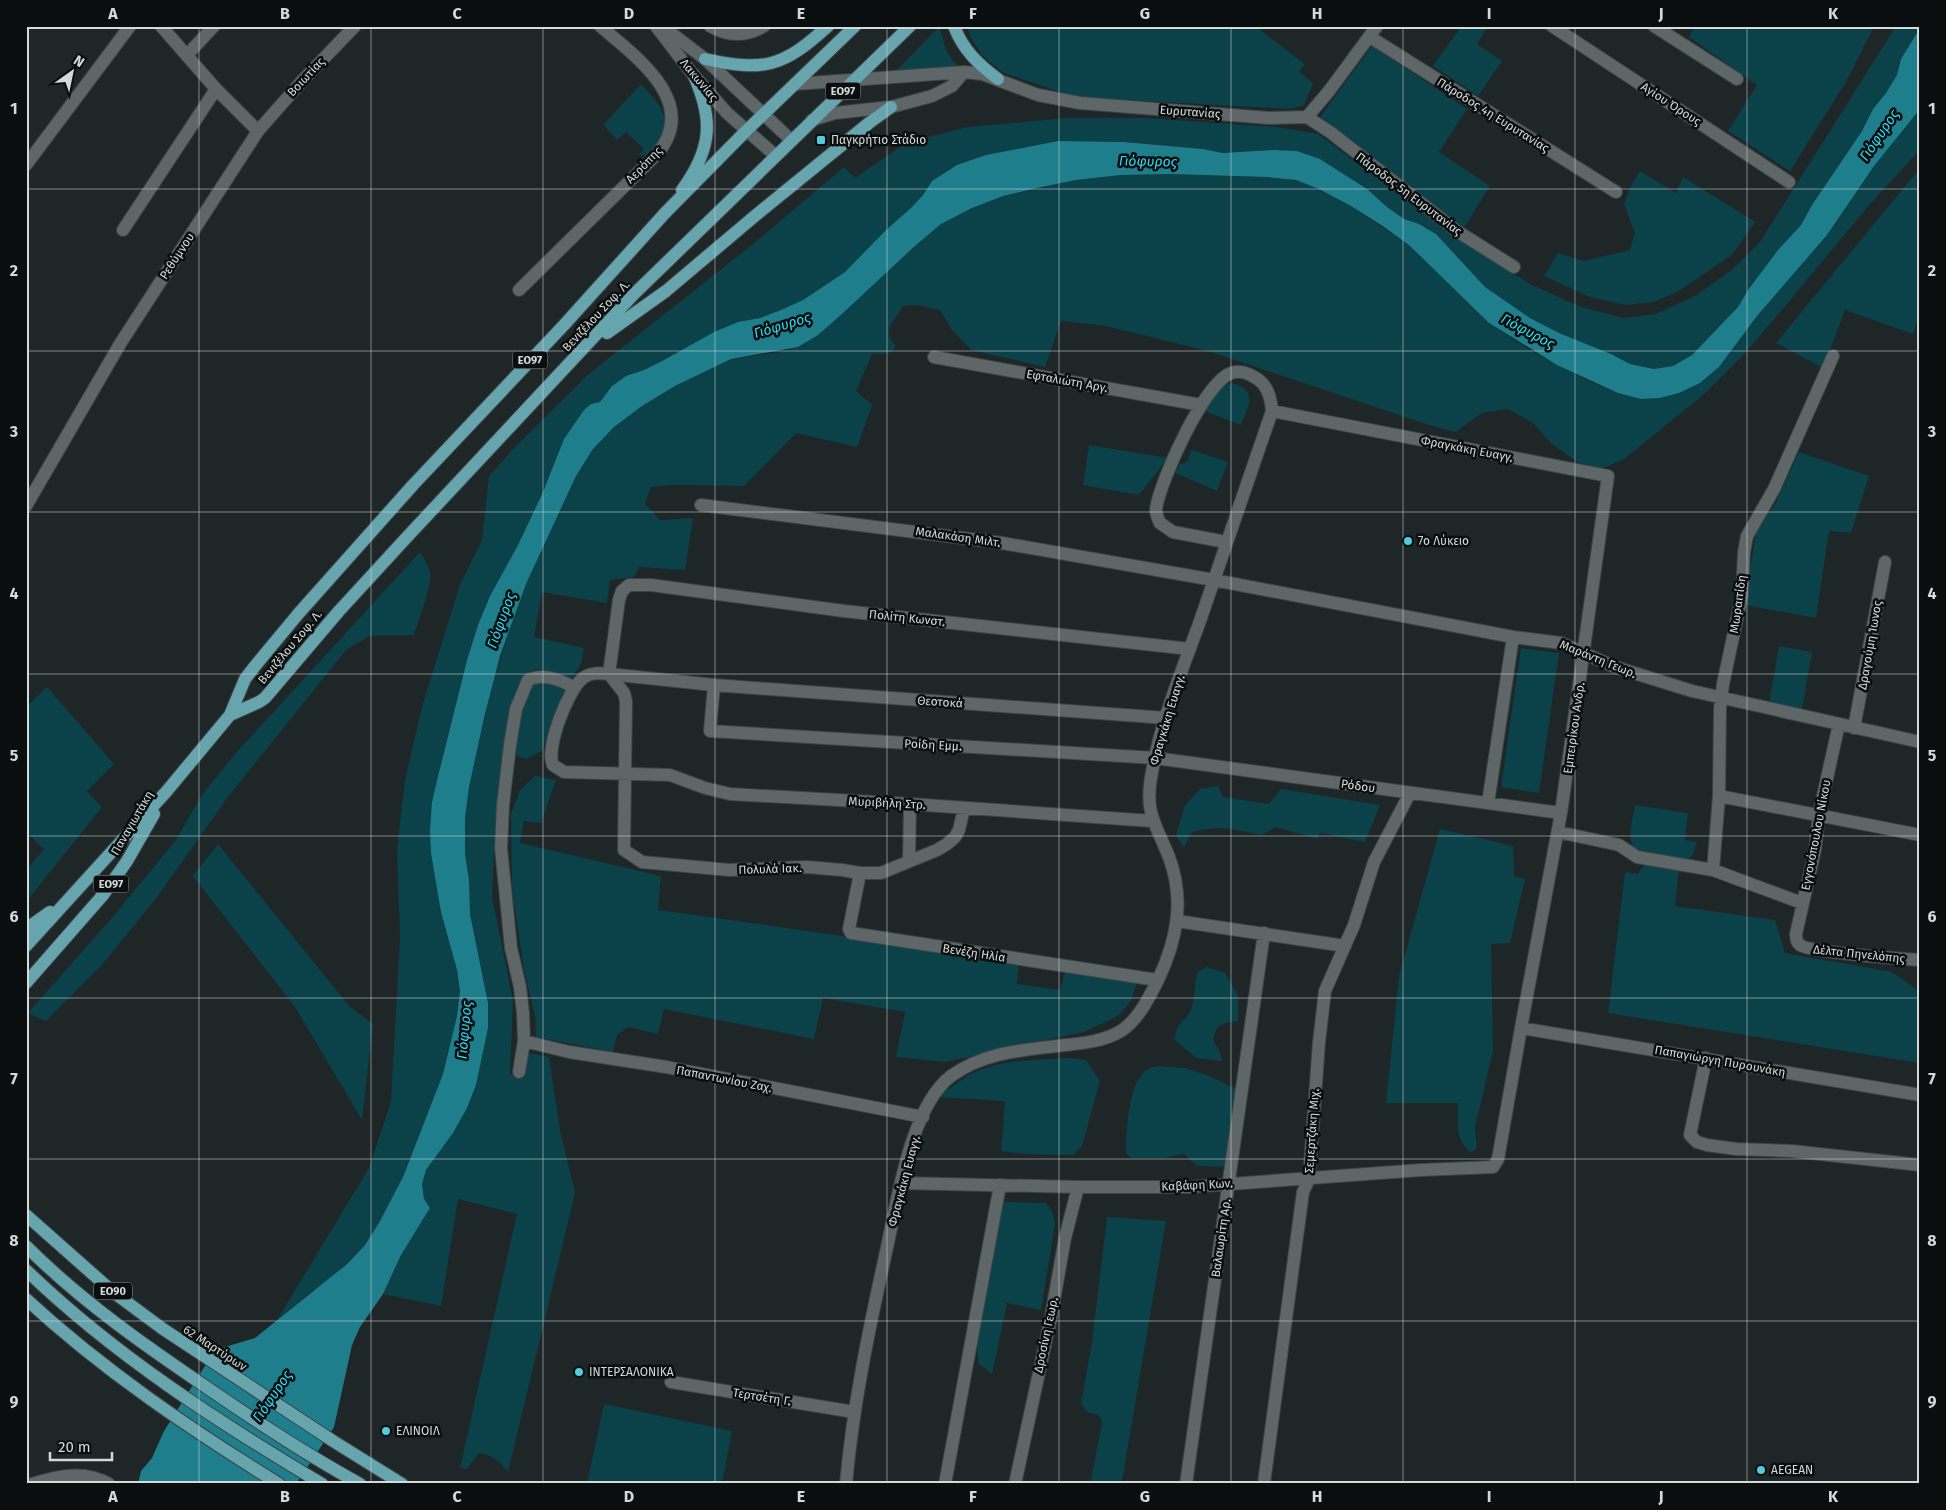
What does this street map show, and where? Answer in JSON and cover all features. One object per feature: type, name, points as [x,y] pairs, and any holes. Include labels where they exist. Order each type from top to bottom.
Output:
[{"type":"main road","points":[[705,59],[738,66],[772,63],[787,58],[801,49],[828,26]]},
{"type":"main road","name":"Βενιζέλου Σοφ. Λ.","points":[[230,715],[245,679],[299,613],[413,484],[564,325],[666,213],[747,130],[855,26]]},
{"type":"main road","name":"Βενιζέλου Σοφ. Λ.","points":[[230,715],[265,698],[339,611],[652,276],[910,26]]},
{"type":"main road","points":[[954,26],[958,38],[973,58],[998,79]]},
{"type":"main road","points":[[666,213],[691,176],[706,144],[708,125],[706,107],[693,74]]},
{"type":"main road","points":[[586,347],[666,292],[756,215],[870,122],[891,108]]},
{"type":"main road","name":"Παναγιωτάκη","points":[[26,946],[166,792],[230,715]]},
{"type":"main road","name":"Παναγιωτάκη","points":[[26,983],[93,907],[116,877],[166,792]]},
{"type":"main road","points":[[26,929],[75,894]]},
{"type":"main road","points":[[26,989],[41,967]]},
{"type":"main road","name":"62 Μαρτύρων","points":[[26,1215],[113,1292],[163,1329],[206,1359],[402,1484]]},
{"type":"main road","name":"ΕΟ90","points":[[26,1246],[94,1307],[147,1347],[320,1461],[360,1484]]},
{"type":"main road","points":[[26,1270],[105,1340],[140,1367],[322,1484]]},
{"type":"main road","points":[[26,1299],[122,1379],[279,1484]]},
{"type":"street","points":[[26,166],[130,26]]},
{"type":"street","points":[[161,26],[216,89],[258,131]]},
{"type":"street","points":[[187,55],[214,26]]},
{"type":"street","name":"Βοιωτίας","points":[[258,131],[302,81],[355,26]]},
{"type":"street","name":"Αερόπης","points":[[519,290],[657,154],[671,130],[669,107],[658,80],[646,66],[600,26]]},
{"type":"street","name":"Λακωνίας","points":[[656,26],[693,74],[727,113],[776,156]]},
{"type":"street","name":"Λακωνίας","points":[[662,26],[705,59],[792,140]]},
{"type":"street","points":[[710,26],[743,35],[764,26]]},
{"type":"street","name":"Αγίου Όρους","points":[[1552,26],[1789,182]]},
{"type":"street","points":[[1654,26],[1737,79]]},
{"type":"street","points":[[1306,117],[1330,91],[1373,32]]},
{"type":"street","name":"Πάροδος 4η Ευρυτανίας","points":[[1373,32],[1616,192]]},
{"type":"street","points":[[812,120],[835,113],[891,108],[944,91],[952,86],[964,72]]},
{"type":"street","name":"Ευρυτανίας","points":[[795,84],[964,72],[982,74],[1038,94],[1080,104],[1269,118],[1306,117]]},
{"type":"street","points":[[123,230],[216,89]]},
{"type":"street","name":"Πάροδος 5η Ευρυτανίας","points":[[1306,117],[1330,132],[1457,230],[1514,268]]},
{"type":"street","name":"Ρεθύμνου","points":[[26,506],[120,344],[258,131]]},
{"type":"street","name":"Εφταλιώτη Αργ.","points":[[934,356],[1201,405]]},
{"type":"street","name":"Μωραιτίδη","points":[[1713,870],[1719,796],[1719,735],[1723,684],[1742,594],[1744,552],[1747,536],[1774,489],[1833,356]]},
{"type":"street","points":[[1226,542],[1173,532],[1160,524],[1156,510],[1170,465],[1201,405],[1211,390],[1230,373],[1250,374],[1259,380],[1266,387],[1271,397],[1272,411]]},
{"type":"street","name":"Φραγκάκη Ευαγγ.","points":[[846,1484],[854,1412],[867,1337],[901,1183],[911,1147],[936,1091],[944,1083],[974,1062],[1005,1052],[1090,1042],[1103,1039],[1118,1032],[1139,1012],[1157,980],[1174,938],[1178,896],[1173,871],[1152,821],[1149,798],[1155,758],[1166,718],[1272,411],[1608,476]]},
{"type":"street","name":"Εμπειρίκου Ανδρ.","points":[[1493,1168],[1498,1159],[1520,1028],[1558,832],[1608,476]]},
{"type":"street","name":"Μαλακάση Μιλτ.","points":[[701,505],[1002,543],[1214,580]]},
{"type":"street","name":"Δραγούμη Ίωνος","points":[[1854,728],[1885,562]]},
{"type":"street","name":"Μαράντη Γεωρ.","points":[[1214,580],[1513,637],[1561,643],[1615,668],[1684,689],[1920,742]]},
{"type":"street","name":"Πολίτη Κωνστ.","points":[[609,674],[619,600],[625,586],[633,584],[1190,649]]},
{"type":"street","points":[[1488,803],[1513,637]]},
{"type":"street","name":"Θεοτοκά","points":[[574,688],[584,677],[591,674],[609,674],[714,685],[1166,718]]},
{"type":"street","points":[[609,674],[624,692],[626,701],[624,774]]},
{"type":"street","points":[[519,1072],[524,1041],[521,996],[511,948],[501,848],[503,805],[510,745],[516,709],[528,680],[538,676],[552,678],[565,682],[574,688]]},
{"type":"street","name":"Ροίδη Εμμ.","points":[[714,685],[710,732],[1155,758]]},
{"type":"street","name":"Μυριβήλη Στρ.","points":[[574,688],[554,740],[550,758],[553,765],[564,772],[670,776],[730,794],[910,804],[1152,821]]},
{"type":"street","name":"Εγγονόπουλου Νίκου","points":[[1800,945],[1796,934],[1815,850],[1819,814],[1839,724]]},
{"type":"street","name":"Ρόδου","points":[[1155,758],[1561,813]]},
{"type":"street","name":"Πολυλά Ιακ.","points":[[624,774],[624,850],[642,862],[729,870],[807,867],[860,873],[881,873],[937,850],[956,837],[964,808]]},
{"type":"street","name":"Σεμερτζάκη Μιχ.","points":[[1264,1483],[1303,1192],[1309,1179],[1324,998],[1329,980],[1359,912],[1374,862],[1410,794]]},
{"type":"street","points":[[1719,796],[1920,834]]},
{"type":"street","points":[[909,861],[910,804]]},
{"type":"street","points":[[1558,832],[1619,845],[1637,857],[1713,870],[1802,902]]},
{"type":"street","name":"Βενέζη Ηλία","points":[[860,873],[849,929],[850,934],[1157,980]]},
{"type":"street","points":[[1177,921],[1345,946]]},
{"type":"street","name":"Βαλαωρίτη Αρ.","points":[[1186,1484],[1264,933]]},
{"type":"street","name":"Δέλτα Πηνελόπης","points":[[1800,945],[1826,951],[1920,960]]},
{"type":"street","name":"Παπαγιώργη Πυρουνάκη","points":[[1520,1028],[1920,1095]]},
{"type":"street","name":"Παπαντωνίου Ζαχ.","points":[[524,1041],[578,1054],[676,1069],[923,1117]]},
{"type":"street","points":[[1706,1058],[1690,1134],[1697,1142],[1736,1149],[1792,1151],[1920,1165]]},
{"type":"street","name":"Καβάφη Κων.","points":[[901,1183],[1078,1187],[1189,1186],[1421,1170],[1493,1168]]},
{"type":"street","points":[[945,1484],[1000,1185]]},
{"type":"street","name":"Δροσίνη Γεωρ.","points":[[1015,1484],[1051,1317],[1065,1238],[1078,1187]]},
{"type":"street","name":"Τερτσέτη Γ.","points":[[671,1382],[854,1412]]},
{"type":"street","points":[[32,1484],[73,1475],[94,1477],[109,1484]]},
{"type":"shaded area","points":[[967,26],[1255,26],[1305,64],[1299,72],[1313,83],[1304,105],[1290,109],[1074,97],[1002,72],[982,55],[971,38]]},
{"type":"shaded area","points":[[1458,26],[1488,26],[1477,44],[1502,61],[1478,96],[1433,66],[1460,28]]},
{"type":"shaded area","points":[[1696,26],[1874,26],[1846,82],[1790,171],[1728,131],[1757,85],[1689,37]]},
{"type":"shaded area","points":[[1896,26],[1920,26],[1920,28],[1901,59],[1897,75],[1873,109],[1862,131],[1812,205],[1801,225],[1778,250],[1748,290],[1738,307],[1692,355],[1673,366],[1654,369],[1630,364],[1611,354],[1559,333],[1530,318],[1485,287],[1436,234],[1419,224],[1404,219],[1367,189],[1320,159],[1297,151],[1274,150],[1223,153],[1203,149],[1124,142],[1058,141],[986,155],[932,181],[911,208],[886,230],[845,272],[803,300],[760,318],[738,322],[714,332],[644,370],[626,376],[612,386],[600,402],[591,404],[564,439],[543,492],[518,545],[490,596],[467,660],[444,750],[432,802],[437,884],[441,912],[457,970],[460,991],[457,1016],[443,1074],[403,1177],[365,1245],[328,1281],[311,1292],[277,1320],[369,1168],[391,1102],[400,937],[397,848],[405,780],[423,703],[460,585],[482,540],[489,476],[516,446],[590,373],[758,240],[844,167],[855,178],[906,143],[967,127],[1068,118],[1145,118],[1276,127],[1318,134],[1471,247],[1532,285],[1581,307],[1624,318],[1656,314],[1695,296],[1732,270],[1760,242]]},
{"type":"shaded area","points":[[939,27],[947,51],[952,60],[957,64],[955,66],[895,72]]},
{"type":"shaded area","points":[[1372,46],[1467,109],[1439,152],[1490,186],[1463,229],[1320,117]]},
{"type":"shaded area","points":[[641,84],[658,104],[665,121],[664,131],[650,156],[638,155],[644,149],[626,132],[617,140],[603,125]]},
{"type":"shaded area","points":[[1920,109],[1920,150],[1870,204],[1745,353],[1702,396],[1624,459],[1601,469],[1579,463],[1552,444],[1532,422],[1507,409],[1482,413],[1455,432],[1208,351],[1106,326],[1061,321],[1045,367],[971,350],[952,330],[940,310],[917,305],[903,306],[890,326],[889,331],[889,336],[896,346],[890,353],[872,354],[856,391],[872,405],[857,447],[796,433],[744,486],[673,485],[651,487],[645,504],[660,520],[693,518],[685,570],[639,567],[634,577],[610,580],[607,603],[542,592],[534,637],[584,648],[581,664],[572,678],[537,669],[527,673],[515,697],[504,747],[495,827],[492,896],[513,1001],[510,1074],[525,1078],[527,1053],[549,1057],[560,1130],[575,1193],[508,1472],[496,1460],[488,1455],[479,1453],[467,1469],[460,1468],[517,1214],[458,1199],[441,1306],[383,1294],[401,1255],[430,1208],[424,1199],[422,1184],[426,1170],[453,1133],[467,1108],[476,1085],[488,1028],[488,1003],[470,914],[469,880],[465,854],[465,818],[469,787],[492,685],[526,584],[576,476],[593,449],[614,427],[642,406],[675,386],[731,359],[775,353],[798,347],[818,335],[941,224],[972,208],[1003,196],[1076,180],[1121,175],[1171,174],[1266,177],[1296,180],[1319,189],[1351,206],[1410,246],[1489,323],[1533,352],[1589,381],[1618,393],[1641,399],[1660,398],[1679,393],[1700,383],[1719,367],[1757,316],[1827,235],[1874,166]]},
{"type":"shaded area","points":[[1920,168],[1917,236],[1918,259],[1920,261],[1920,311],[1913,334],[1845,310],[1823,368],[1776,343]]},
{"type":"shaded area","points":[[1640,171],[1676,193],[1683,177],[1755,222],[1733,254],[1679,291],[1654,302],[1626,305],[1590,297],[1544,276],[1558,253],[1584,261],[1630,250],[1635,233],[1624,204],[1632,184]]},
{"type":"shaded area","points":[[1232,383],[1246,390],[1248,394],[1249,405],[1241,425],[1202,410],[1222,386]]},
{"type":"shaded area","points":[[1089,445],[1168,458],[1139,495],[1083,485]]},
{"type":"shaded area","points":[[1192,450],[1228,462],[1217,491],[1175,473],[1180,464],[1186,463]]},
{"type":"shaded area","points":[[1799,452],[1869,476],[1851,533],[1829,531],[1816,618],[1745,605],[1756,532],[1760,523],[1773,508]]},
{"type":"shaded area","points":[[420,552],[429,568],[430,580],[427,596],[414,635],[369,636],[346,650],[228,797],[157,897],[102,965],[46,1021],[28,1013],[116,913],[176,840],[201,796],[235,754]]},
{"type":"shaded area","points":[[1779,646],[1812,652],[1802,709],[1769,704]]},
{"type":"shaded area","points":[[1521,648],[1559,653],[1539,793],[1501,787]]},
{"type":"shaded area","points":[[546,681],[569,688],[554,718],[542,751],[526,759],[515,755],[523,703],[535,682]]},
{"type":"shaded area","points":[[47,687],[114,764],[87,791],[102,807],[26,902],[26,869],[44,850],[26,831],[26,702],[29,704]]},
{"type":"shaded area","points":[[535,776],[556,780],[541,823],[524,821],[520,843],[661,876],[658,910],[1019,960],[1017,984],[1060,990],[1065,972],[1137,982],[1131,1001],[1118,1016],[1084,1032],[945,1062],[896,1057],[905,1012],[823,998],[814,1039],[664,1009],[658,1034],[628,1027],[617,1035],[613,1052],[536,1037],[535,1016],[524,970],[512,889],[511,814],[520,790]]},
{"type":"shaded area","points":[[1218,786],[1223,797],[1269,804],[1281,789],[1380,805],[1365,842],[1321,833],[1317,839],[1276,827],[1262,835],[1218,828],[1191,833],[1184,848],[1176,835],[1185,805],[1200,789]]},
{"type":"shaded area","points":[[1635,805],[1688,813],[1685,840],[1697,842],[1692,856],[1685,860],[1635,850],[1632,845],[1631,834]]},
{"type":"shaded area","points":[[1440,829],[1513,846],[1514,876],[1525,879],[1510,943],[1491,944],[1493,1051],[1475,1127],[1477,1148],[1472,1153],[1462,1143],[1458,1131],[1458,1103],[1386,1103],[1399,976]]},
{"type":"shaded area","points":[[218,844],[350,1007],[373,1024],[362,1120],[295,1007],[193,876]]},
{"type":"shaded area","points":[[1644,865],[1679,867],[1675,906],[1775,920],[1785,953],[1892,972],[1920,992],[1920,1063],[1608,1013],[1625,872],[1638,874]]},
{"type":"shaded area","points":[[1207,967],[1225,973],[1238,996],[1238,1021],[1225,1023],[1217,1028],[1213,1039],[1222,1061],[1196,1058],[1175,1040],[1178,1027],[1192,1007],[1198,972]]},
{"type":"shaded area","points":[[1069,1058],[1086,1060],[1100,1081],[1082,1146],[1073,1155],[1025,1154],[1001,1151],[1005,1101],[937,1097],[969,1075],[993,1066],[1018,1061]]},
{"type":"shaded area","points":[[1160,1066],[1185,1068],[1207,1075],[1239,1090],[1226,1167],[1197,1166],[1184,1154],[1164,1158],[1131,1158],[1126,1153],[1132,1094],[1142,1074],[1149,1068]]},
{"type":"shaded area","points":[[1003,1202],[1046,1203],[1052,1211],[1055,1224],[1041,1310],[1007,1303],[992,1374],[978,1363],[977,1337]]},
{"type":"shaded area","points":[[1107,1217],[1166,1221],[1122,1481],[1091,1481],[1102,1422],[1099,1415],[1087,1412],[1081,1404],[1092,1342]]},
{"type":"shaded area","points":[[604,1404],[732,1431],[722,1484],[587,1484]]},
{"type":"water","name":"Γιόφυρος","points":[[1920,28],[1920,109],[1874,166],[1827,235],[1757,316],[1719,367],[1700,383],[1679,393],[1660,398],[1641,399],[1618,393],[1557,365],[1489,323],[1410,246],[1384,227],[1351,206],[1319,189],[1296,180],[1266,177],[1171,174],[1121,175],[1076,180],[1037,188],[1003,196],[972,208],[941,224],[818,335],[798,347],[731,359],[675,386],[642,406],[614,427],[593,449],[576,476],[526,584],[500,656],[469,787],[465,818],[465,854],[469,880],[470,914],[488,1003],[488,1028],[476,1085],[467,1108],[453,1133],[426,1170],[422,1184],[424,1199],[430,1208],[401,1255],[383,1294],[360,1327],[352,1345],[334,1427],[296,1484],[138,1484],[141,1471],[152,1458],[164,1431],[215,1350],[255,1338],[347,1264],[365,1245],[403,1177],[443,1074],[457,1016],[460,991],[457,970],[441,912],[431,853],[430,830],[432,802],[467,660],[490,596],[518,545],[543,492],[564,439],[584,410],[591,404],[600,402],[612,386],[626,376],[664,360],[714,332],[738,322],[760,318],[803,300],[845,272],[886,230],[911,208],[932,181],[957,165],[986,155],[1058,141],[1124,142],[1203,149],[1223,153],[1274,150],[1297,151],[1320,159],[1367,189],[1404,219],[1419,224],[1436,234],[1485,287],[1530,318],[1559,333],[1611,354],[1630,364],[1654,369],[1673,366],[1692,355],[1738,307],[1748,290],[1778,250],[1801,225],[1812,205],[1862,131],[1873,109],[1897,75],[1901,59]]},
{"type":"place","name":"Παγκρήτιο Στάδιο","points":[[821,140]]},
{"type":"place","name":"7o Λύκειο","points":[[1408,541]]},
{"type":"place","name":"ΙΝΤΕΡΣΑΛΟΝΙΚΑ","points":[[579,1372]]},
{"type":"place","name":"ΕΛΙΝΟΙΛ","points":[[386,1431]]},
{"type":"place","name":"AEGEAN","points":[[1761,1470]]}]
